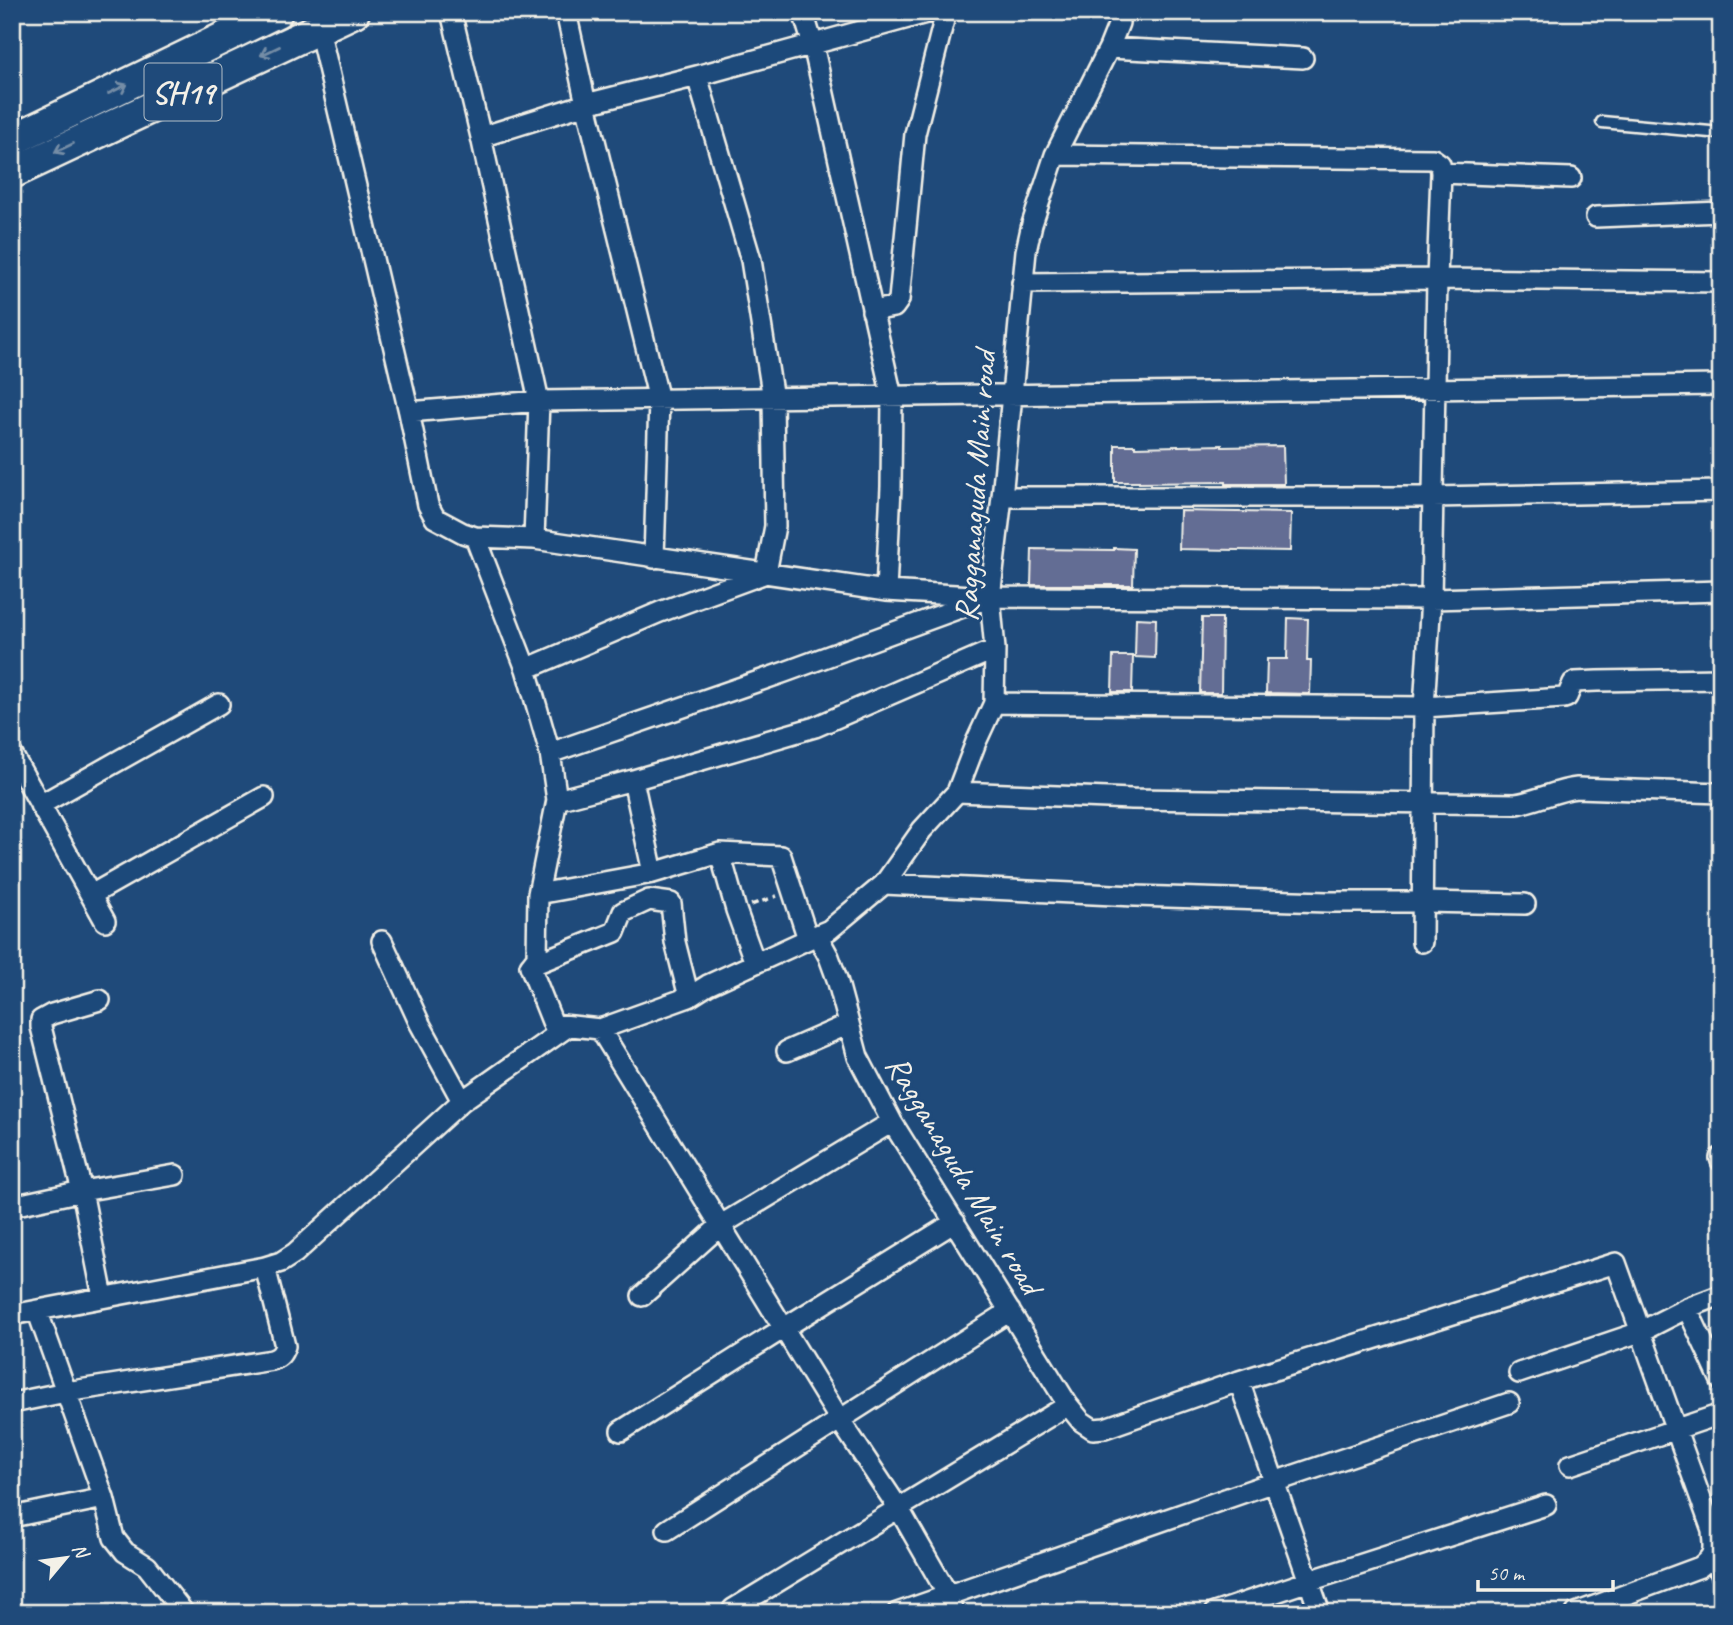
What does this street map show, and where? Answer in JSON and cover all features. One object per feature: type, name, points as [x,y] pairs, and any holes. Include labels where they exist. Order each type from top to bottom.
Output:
[{"type":"main road","name":"SH19","points":[[12,140],[245,23],[277,12]]},
{"type":"main road","name":"SH19","points":[[12,173],[354,12]]},
{"type":"street","points":[[451,12],[539,401],[534,539]]},
{"type":"street","points":[[566,12],[659,400],[654,558]]},
{"type":"street","points":[[803,12],[813,45],[892,397],[886,591]]},
{"type":"street","points":[[481,137],[586,104],[930,12]]},
{"type":"street","points":[[872,311],[894,307],[899,300],[915,134],[946,12]]},
{"type":"street","name":"Ragganaguda Main road","points":[[1119,12],[1119,23],[1108,48],[1055,155],[1026,251],[990,597],[995,649],[994,703],[957,792],[922,830],[884,884],[829,930],[813,937],[829,957],[858,1057],[892,1122],[1068,1405],[1081,1421],[1093,1429],[1105,1428],[1239,1381]]},
{"type":"street","points":[[318,29],[409,412],[428,505],[435,518],[463,533],[475,537],[534,539],[886,591],[990,597],[1431,599],[1721,591]]},
{"type":"street","points":[[1108,48],[1303,58]]},
{"type":"street","points":[[697,76],[751,260],[773,399],[775,526],[766,573]]},
{"type":"street","points":[[1055,155],[1433,159],[1440,164],[1431,599],[1424,707],[1422,942]]},
{"type":"street","points":[[1441,173],[1570,178]]},
{"type":"street","points":[[1597,218],[1721,212]]},
{"type":"street","points":[[1021,283],[1437,279],[1721,282]]},
{"type":"street","points":[[409,412],[539,401],[1721,385]]},
{"type":"street","points":[[1002,497],[1433,497],[1721,491]]},
{"type":"street","points":[[475,537],[526,669],[550,753],[557,800],[538,894],[537,957],[530,966]]},
{"type":"street","points":[[526,669],[660,612],[766,573]]},
{"type":"street","points":[[550,753],[785,672],[990,597]]},
{"type":"street","points":[[557,800],[815,727],[995,649]]},
{"type":"street","points":[[994,703],[1424,707],[1564,698],[1575,682],[1721,679]]},
{"type":"street","points":[[40,805],[219,704]]},
{"type":"street","points":[[12,754],[105,921]]},
{"type":"street","points":[[634,780],[653,873]]},
{"type":"street","points":[[957,792],[1132,799],[1516,804],[1577,788],[1721,793]]},
{"type":"street","points":[[91,895],[264,797]]},
{"type":"street","points":[[530,966],[553,1024],[600,1029],[689,997],[708,985],[813,937],[781,856],[720,853],[653,873],[538,894]]},
{"type":"street","points":[[720,853],[755,963]]},
{"type":"street","points":[[884,884],[1327,902],[1525,904]]},
{"type":"street","points":[[530,966],[615,932],[623,912],[649,900],[671,903],[675,942],[689,997]]},
{"type":"street","points":[[382,941],[420,1024],[462,1101]]},
{"type":"street","points":[[100,1000],[52,1014],[41,1020],[41,1027],[82,1191],[103,1297]]},
{"type":"street","points":[[787,1051],[849,1024]]},
{"type":"street","points":[[12,1315],[281,1262],[295,1253],[462,1101],[569,1026]]},
{"type":"street","points":[[600,1029],[841,1420],[899,1509],[950,1604]]},
{"type":"street","points":[[642,1296],[721,1225],[892,1122]]},
{"type":"street","points":[[12,1206],[175,1175]]},
{"type":"street","points":[[621,1431],[956,1222]]},
{"type":"street","points":[[1320,1613],[1239,1381],[1616,1262],[1676,1430],[1716,1528],[1713,1554],[1721,1574]]},
{"type":"street","points":[[12,1403],[279,1357],[285,1346],[265,1267]]},
{"type":"street","points":[[1519,1373],[1640,1332],[1687,1308],[1721,1295]]},
{"type":"street","points":[[1687,1308],[1721,1381]]},
{"type":"street","points":[[37,1310],[104,1498],[114,1538],[125,1552],[147,1566],[184,1613]]},
{"type":"street","points":[[667,1530],[1010,1311]]},
{"type":"street","points":[[897,1613],[950,1604],[1274,1482],[1509,1403]]},
{"type":"street","points":[[733,1609],[1068,1405]]},
{"type":"street","points":[[1570,1465],[1721,1414]]},
{"type":"street","points":[[12,1517],[104,1498]]},
{"type":"street","points":[[1214,1613],[1546,1505]]},
{"type":"street","points":[[1576,1613],[1700,1567],[1713,1554]]},
{"type":"lane","points":[[1602,122],[1721,133]]},
{"type":"path","points":[[736,910],[793,891]]},
{"type":"building","points":[[1115,445],[1283,446],[1284,484],[1115,482]]},
{"type":"building","points":[[1180,511],[1291,513],[1290,551],[1179,549]]},
{"type":"building","points":[[1032,549],[1134,549],[1133,585],[1031,585]]},
{"type":"building","points":[[1136,618],[1156,619],[1155,658],[1135,657]]},
{"type":"building","points":[[1202,618],[1222,618],[1221,693],[1200,693]]},
{"type":"building","points":[[1288,618],[1308,619],[1307,661],[1311,661],[1310,694],[1266,693],[1267,659],[1287,659]]},
{"type":"building","points":[[1113,656],[1133,656],[1132,692],[1112,692]]}]
